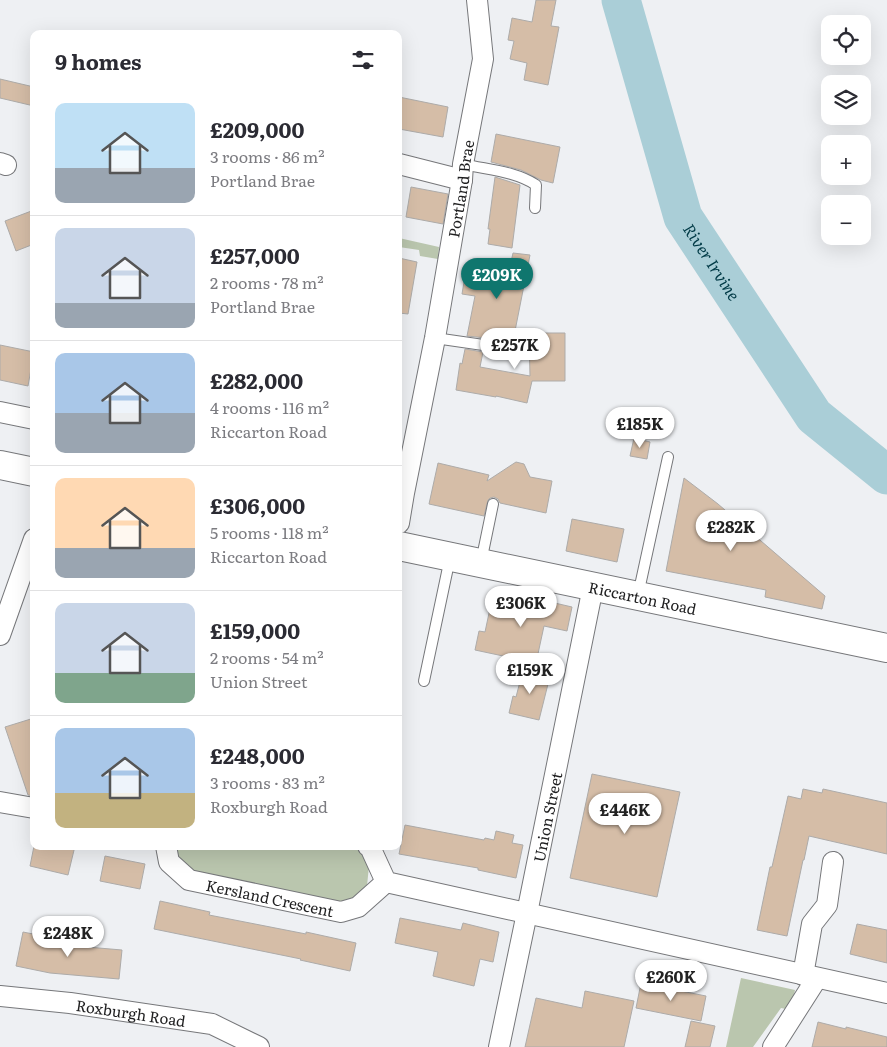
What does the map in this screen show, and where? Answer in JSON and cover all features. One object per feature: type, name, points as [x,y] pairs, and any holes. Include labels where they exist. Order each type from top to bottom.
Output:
[{"type":"main road","points":[[0,465],[30,471]]},
{"type":"main road","name":"Riccarton Road","points":[[402,547],[887,648]]},
{"type":"street","name":"Portland Brae","points":[[402,487],[435,338],[483,59],[477,0]]},
{"type":"street","points":[[402,164],[463,172]]},
{"type":"street","points":[[0,412],[30,418]]},
{"type":"street","points":[[0,635],[30,550]]},
{"type":"street","name":"Union Street","points":[[499,1047],[593,587]]},
{"type":"street","points":[[0,802],[30,807]]},
{"type":"street","name":"Kersland Crescent","points":[[167,850],[169,862],[189,880],[341,912],[358,907],[386,882]]},
{"type":"street","points":[[371,850],[386,882],[887,994]]},
{"type":"street","points":[[774,1047],[810,976],[812,924],[827,905],[833,862]]},
{"type":"street","name":"Roxburgh Road","points":[[0,996],[70,1003],[212,1024],[259,1047]]},
{"type":"lane","points":[[463,172],[514,175],[527,179],[536,185],[535,208]]},
{"type":"lane","points":[[435,338],[511,349]]},
{"type":"lane","points":[[638,596],[668,457]]},
{"type":"lane","points":[[480,563],[493,504]]},
{"type":"lane","points":[[424,681],[450,557]]},
{"type":"green space","points":[[402,239],[439,247],[438,259],[420,256],[419,250],[402,247]]},
{"type":"green space","points":[[358,850],[369,866],[367,886],[357,899],[340,905],[198,876],[187,867],[177,851]]},
{"type":"green space","points":[[741,978],[795,990],[791,1010],[781,1008],[753,1047],[726,1047]]},
{"type":"building","points":[[536,0],[556,0],[551,26],[559,27],[548,85],[524,80],[527,63],[510,59],[514,41],[508,40],[512,18],[532,22]]},
{"type":"building","points":[[0,79],[30,86],[30,105],[0,98]]},
{"type":"building","points":[[402,98],[448,107],[443,137],[402,130]]},
{"type":"building","points":[[496,134],[560,147],[553,183],[541,180],[521,170],[491,162]]},
{"type":"building","points":[[495,177],[520,185],[512,248],[488,244],[490,229],[488,229]]},
{"type":"building","points":[[411,187],[448,194],[443,224],[406,217]]},
{"type":"building","points":[[30,212],[30,246],[16,251],[5,221]]},
{"type":"building","points":[[513,253],[530,255],[514,336],[488,330],[486,338],[467,336],[475,296],[462,294],[465,276],[506,284]]},
{"type":"building","points":[[402,259],[417,262],[408,314],[402,313]]},
{"type":"building","points":[[529,333],[565,333],[565,381],[532,381],[527,403],[456,390],[460,363],[462,364],[465,349],[483,352],[480,367],[530,376]]},
{"type":"building","points":[[0,345],[30,351],[28,386],[0,380]]},
{"type":"building","points":[[634,438],[650,442],[647,459],[630,456]]},
{"type":"building","points":[[516,462],[524,464],[530,477],[552,481],[546,513],[500,503],[494,497],[488,500],[484,516],[429,504],[438,463],[489,475],[487,481]]},
{"type":"building","points":[[684,478],[718,504],[825,596],[822,609],[765,597],[766,590],[666,571]]},
{"type":"building","points":[[572,519],[624,529],[617,562],[566,551]]},
{"type":"building","points":[[529,597],[572,607],[567,631],[544,626],[536,663],[475,650],[479,631],[485,632],[492,599],[527,606]]},
{"type":"building","points":[[523,670],[550,676],[539,720],[509,713],[513,696],[516,697]]},
{"type":"building","points":[[30,719],[30,795],[28,795],[5,727]]},
{"type":"building","points":[[592,774],[680,792],[657,897],[570,878]]},
{"type":"building","points":[[803,789],[822,793],[823,789],[887,803],[887,854],[809,836],[787,936],[757,930],[770,867],[772,867],[788,796],[801,799]]},
{"type":"building","points":[[405,825],[484,840],[485,838],[494,840],[496,831],[514,835],[512,843],[523,845],[516,878],[478,870],[478,868],[399,854],[400,850],[402,850]]},
{"type":"building","points":[[33,850],[74,850],[68,875],[30,866]]},
{"type":"building","points":[[105,856],[145,864],[140,889],[100,881]]},
{"type":"building","points":[[160,901],[210,912],[209,915],[356,943],[350,971],[154,929]]},
{"type":"building","points":[[400,918],[461,930],[463,923],[499,932],[493,962],[480,959],[474,986],[433,976],[438,952],[395,943]]},
{"type":"building","points":[[857,924],[887,930],[887,963],[850,954]]},
{"type":"building","points":[[23,932],[53,938],[52,944],[122,950],[119,979],[50,973],[16,966]]},
{"type":"building","points":[[641,983],[706,996],[701,1021],[636,1008]]},
{"type":"building","points":[[585,991],[634,1001],[624,1047],[525,1047],[536,998],[582,1008]]},
{"type":"building","points":[[691,1021],[715,1026],[710,1047],[685,1047]]},
{"type":"building","points":[[818,1022],[887,1037],[887,1047],[812,1047]]},
{"type":"waterway","name":"River Irvine","points":[[621,0],[683,217],[814,416],[887,475]]}]
